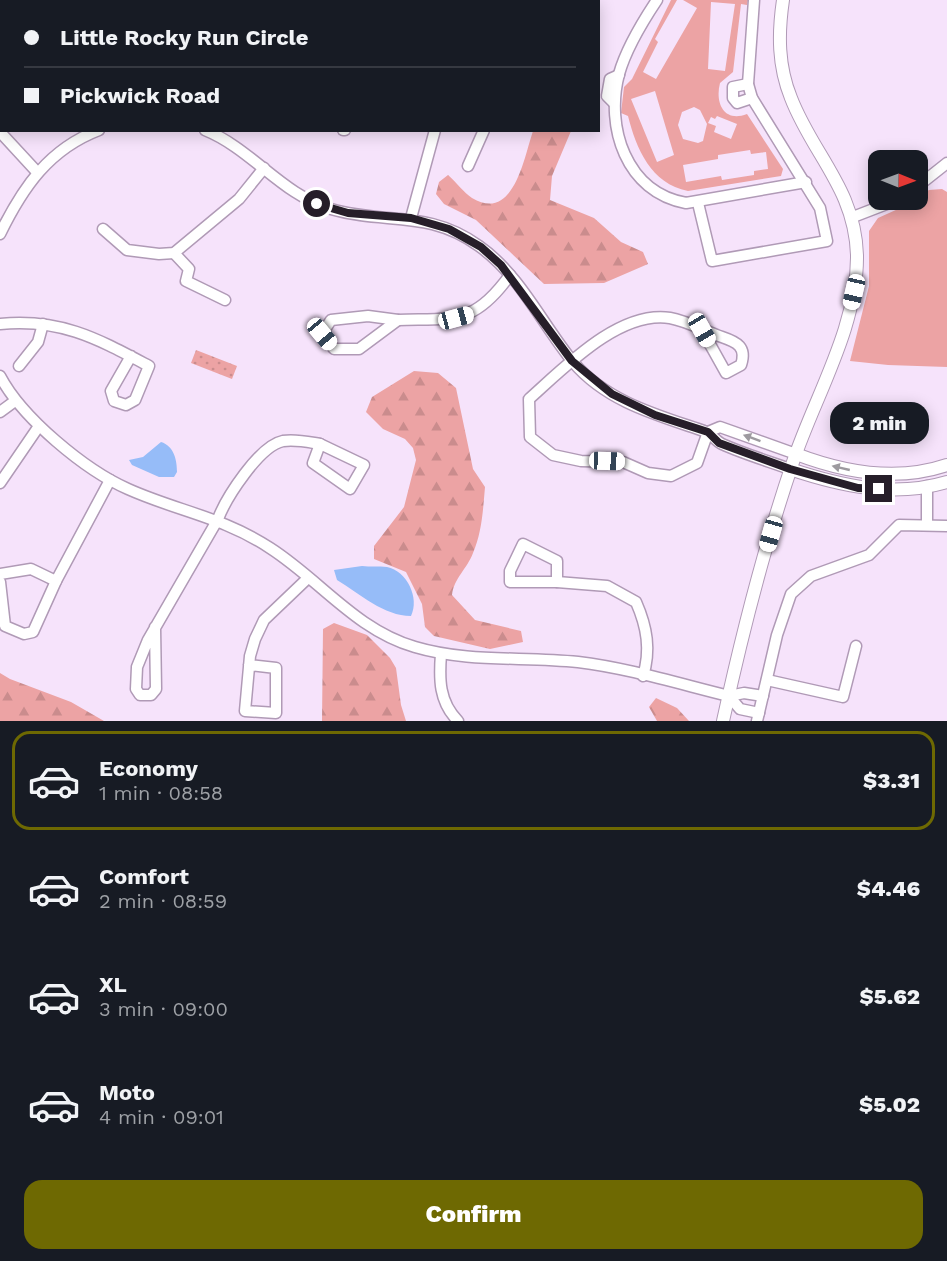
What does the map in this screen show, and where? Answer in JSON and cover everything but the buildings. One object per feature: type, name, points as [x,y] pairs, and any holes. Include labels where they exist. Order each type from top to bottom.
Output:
[{"type":"street","points":[[657,0],[619,75],[614,103],[616,129],[623,154],[636,174],[651,189],[673,201],[698,203],[806,182]]},
{"type":"street","points":[[698,203],[712,261],[827,241],[820,208],[806,182],[752,99],[748,84],[754,0]]},
{"type":"street","points":[[723,721],[753,592],[790,469],[841,338],[851,304],[857,255],[853,217],[836,177],[791,98],[783,74],[779,42],[783,0]]},
{"type":"street","points":[[748,84],[733,87],[733,98],[737,103],[752,99]]},
{"type":"street","points":[[0,132],[37,172]]},
{"type":"street","points":[[0,234],[17,199],[37,172],[63,149],[95,132]]},
{"type":"street","points":[[209,132],[231,142],[302,197],[331,209],[358,214],[411,218],[443,226],[471,240],[491,254],[510,275],[572,361],[592,380],[634,406],[708,432],[719,443],[790,469],[858,488],[913,489],[947,482]]},
{"type":"street","points":[[411,218],[434,132]]},
{"type":"street","points":[[468,166],[483,132]]},
{"type":"street","points":[[928,178],[947,162]]},
{"type":"street","points":[[103,229],[127,250],[159,254],[174,253],[239,199],[264,168]]},
{"type":"street","points":[[853,217],[871,210]]},
{"type":"street","points":[[174,253],[189,269],[186,280],[225,300]]},
{"type":"street","points":[[399,320],[358,349],[334,349],[322,334],[331,320],[368,316],[399,320],[449,320],[470,314],[494,298],[510,275]]},
{"type":"street","points":[[702,330],[670,318],[650,318],[625,326],[586,349],[530,399],[530,437],[553,455],[581,461],[622,462],[648,473],[671,476],[697,463],[708,432],[720,427],[836,467],[877,474],[908,474],[947,465]]},
{"type":"street","points":[[0,324],[43,324],[72,328],[131,356]]},
{"type":"street","points":[[18,366],[38,342],[43,324]]},
{"type":"street","points":[[0,376],[15,401],[39,426],[110,480],[161,502],[218,519],[271,549],[370,627],[412,646],[468,658],[580,662],[729,696],[744,693],[763,696]]},
{"type":"street","points":[[0,412],[15,401]]},
{"type":"street","points":[[0,483],[39,426]]},
{"type":"street","points":[[155,627],[156,689],[151,695],[140,695],[136,689],[137,667],[155,627],[218,519],[225,501],[266,451],[280,442],[299,440],[320,444],[364,465],[350,489],[313,463],[320,444]]},
{"type":"street","points":[[0,582],[5,626],[24,634],[33,632],[56,581],[110,480]]},
{"type":"street","points":[[927,486],[927,525]]},
{"type":"street","points":[[729,696],[740,709],[758,717],[777,635],[791,594],[812,576],[869,555],[899,525],[947,526]]},
{"type":"street","points":[[557,582],[557,561],[523,544],[510,571],[510,582],[557,582],[607,586],[636,602],[647,637],[648,657],[642,676]]},
{"type":"street","points":[[0,574],[31,569],[56,581]]},
{"type":"street","points":[[249,665],[276,668],[276,713],[245,711],[249,665],[255,639],[264,620],[308,578]]},
{"type":"street","points":[[767,680],[843,697],[856,646]]},
{"type":"street","points":[[441,654],[442,696],[449,712],[458,721]]},
{"type":"green space","points":[[671,0],[677,0],[655,39],[658,42],[643,72],[656,79],[697,8],[683,0],[748,0],[747,5],[741,4],[733,72],[720,83],[720,104],[732,116],[747,114],[783,169],[781,176],[688,191],[664,181],[647,163],[628,116],[621,113],[624,87],[632,79]],"holes":[[[711,2],[735,4],[725,71],[708,69]],[[655,91],[674,155],[657,162],[631,99]],[[694,107],[700,110],[707,124],[703,141],[698,143],[683,139],[678,125],[682,112]],[[717,116],[737,124],[731,139],[714,132],[716,126],[708,123],[711,117],[715,119]],[[750,150],[751,154],[766,152],[768,169],[754,171],[754,175],[722,180],[721,176],[686,182],[683,165],[718,159],[718,155]]]},
{"type":"green space","points":[[533,132],[571,132],[552,176],[550,200],[594,218],[621,242],[643,252],[648,264],[604,283],[544,284],[476,220],[444,204],[436,194],[439,182],[448,175],[472,198],[486,203],[498,202],[515,184]]},
{"type":"green space","points":[[942,189],[947,192],[947,367],[850,361],[869,286],[869,231],[878,218],[896,210],[928,210],[929,190]]},
{"type":"green space","points":[[196,350],[237,366],[232,379],[191,363]]},
{"type":"green space","points":[[414,371],[438,373],[456,388],[473,469],[485,487],[482,521],[476,545],[455,584],[452,595],[475,620],[521,631],[523,642],[490,649],[434,636],[425,627],[422,604],[406,572],[374,559],[374,546],[404,507],[416,460],[413,448],[405,439],[383,429],[366,412],[372,397]]},
{"type":"green space","points":[[334,623],[367,635],[390,658],[396,668],[401,705],[406,721],[322,721],[323,629]]},
{"type":"green space","points":[[0,673],[71,702],[104,721],[0,721]]},
{"type":"green space","points":[[656,698],[677,708],[689,721],[657,721],[649,707]]},
{"type":"water","points":[[161,442],[174,454],[177,472],[174,477],[159,477],[132,465],[129,460],[143,457]]},
{"type":"water","points":[[362,566],[387,567],[406,580],[414,601],[411,616],[382,608],[337,580],[334,570]]},
{"type":"route","points":[[317,204],[348,213],[411,218],[449,229],[471,240],[491,254],[510,275],[572,361],[592,380],[612,394],[655,415],[708,432],[719,443],[790,469],[858,488],[879,489]]}]
